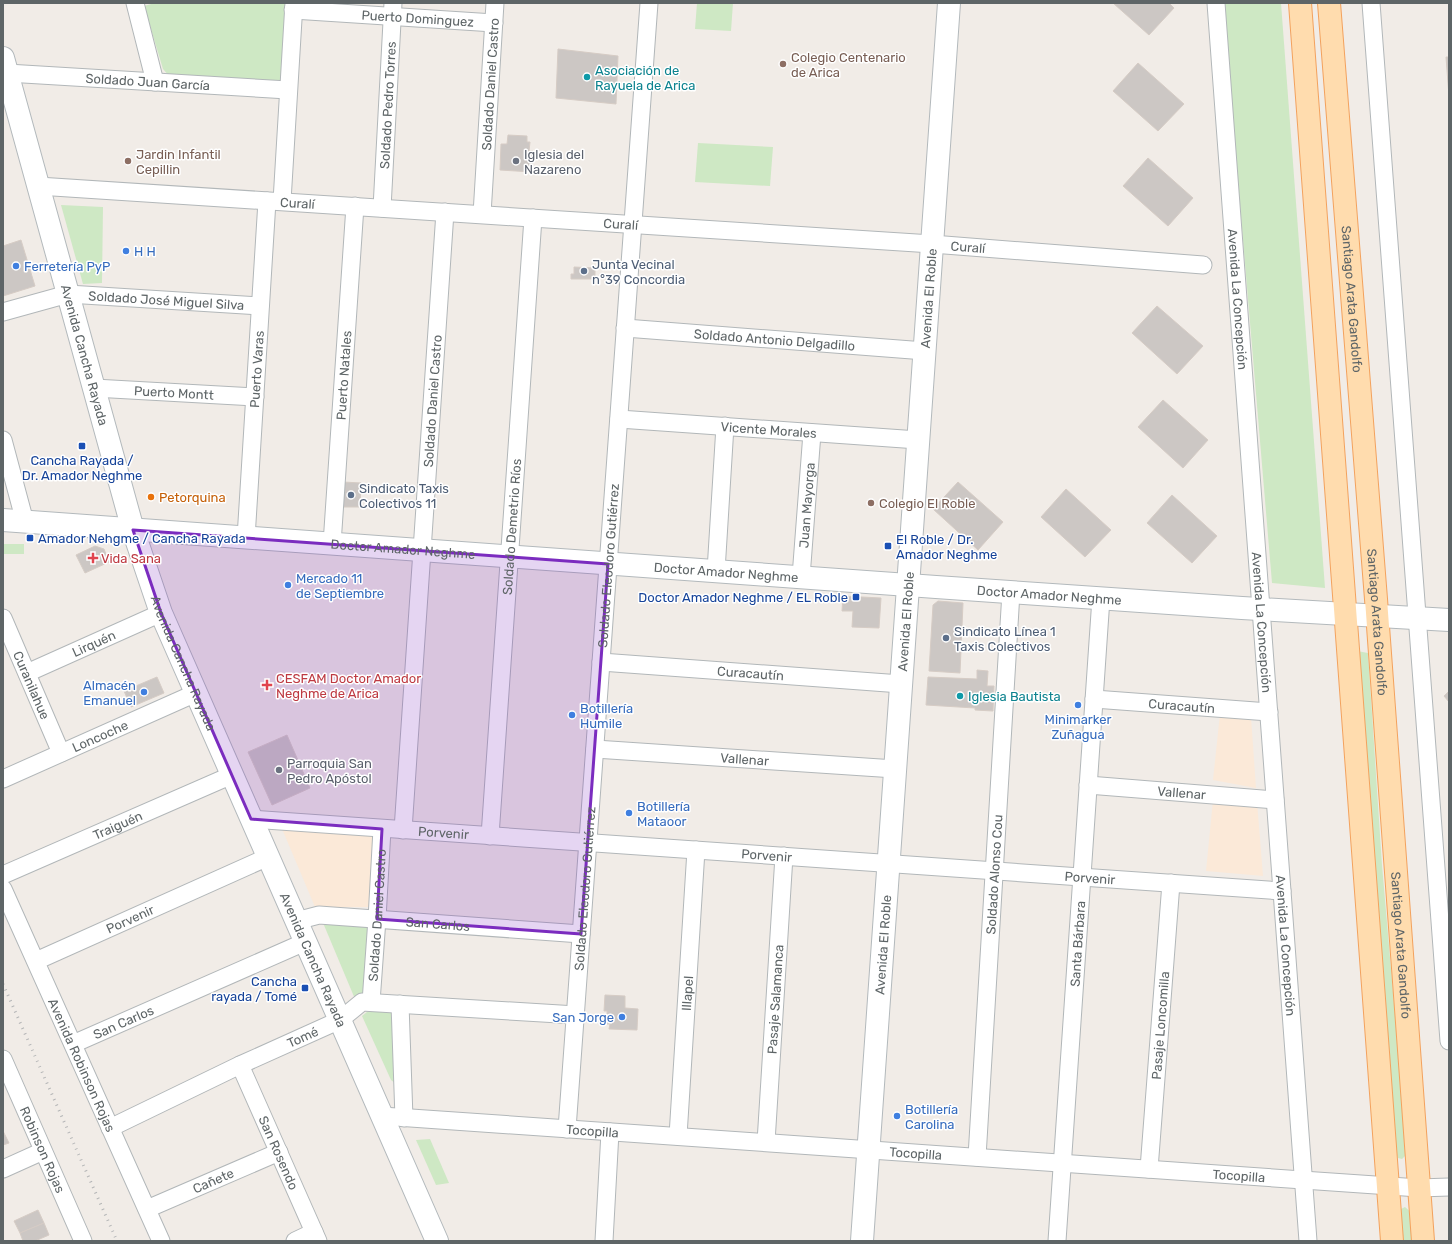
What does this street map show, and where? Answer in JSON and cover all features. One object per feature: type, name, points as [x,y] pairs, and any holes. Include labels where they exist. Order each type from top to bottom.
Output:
[{"type":"main road","points":[[1300,3],[1344,613],[1392,1241]]},
{"type":"main road","name":"Santiago Arata Gandolfo","points":[[1329,3],[1377,615],[1423,1241]]},
{"type":"street","points":[[135,3],[155,82]]},
{"type":"street","name":"Soldado Daniel Castro","points":[[482,214],[495,3]]},
{"type":"street","name":"Soldado Eleodoro Gutiérrez","points":[[567,1129],[649,3]]},
{"type":"street","name":"Avenida El Roble","points":[[862,1241],[949,3]]},
{"type":"street","name":"Avenida La Concepción","points":[[1216,3],[1308,1241]]},
{"type":"street","points":[[1370,3],[1449,1041]]},
{"type":"street","name":"Puerto Dominguez","points":[[294,6],[393,10],[494,23]]},
{"type":"street","name":"Puerto Varas","points":[[246,538],[260,306],[288,90],[294,6]]},
{"type":"street","name":"Soldado Pedro Torres","points":[[382,208],[393,10]]},
{"type":"street","name":"Soldado Juan García","points":[[5,66],[155,82],[288,90]]},
{"type":"street","name":"Avenida Cancha Rayada","points":[[5,66],[133,530],[161,613],[437,1241]]},
{"type":"street","name":"Curalí","points":[[38,186],[932,244],[1203,265]]},
{"type":"street","name":"Puerto Natales","points":[[332,544],[355,206]]},
{"type":"street","name":"Soldado Daniel Castro","points":[[403,830],[445,212]]},
{"type":"street","name":"Soldado Demetrio Ríos","points":[[490,836],[533,218]]},
{"type":"street","name":"Soldado José Miguel Silva","points":[[3,312],[68,294],[260,306]]},
{"type":"street","name":"Soldado Antonio Delgadillo","points":[[625,328],[925,351]]},
{"type":"street","name":"Puerto Montt","points":[[94,388],[255,397]]},
{"type":"street","name":"Vicente Morales","points":[[619,419],[918,440]]},
{"type":"street","points":[[716,571],[725,426]]},
{"type":"street","name":"Juan Mayorga","points":[[801,577],[812,433]]},
{"type":"street","points":[[3,440],[26,522]]},
{"type":"street","name":"Doctor Amador Neghme","points":[[3,520],[908,585],[1449,620]]},
{"type":"street","name":"Soldado Alonso Cou","points":[[977,1157],[1011,592]]},
{"type":"street","name":"Santa Bárbara","points":[[1056,1241],[1101,598]]},
{"type":"street","name":"Lirquén","points":[[27,672],[161,613]]},
{"type":"street","name":"Curanilahue","points":[[3,618],[61,753]]},
{"type":"street","name":"Curacautín","points":[[601,662],[901,684]]},
{"type":"street","name":"Loncoche","points":[[3,779],[196,693]]},
{"type":"street","name":"Curacautín","points":[[1094,699],[1269,712]]},
{"type":"street","name":"Vallenar","points":[[595,749],[895,770]]},
{"type":"street","name":"Traiguén","points":[[3,875],[232,775]]},
{"type":"street","name":"Vallenar","points":[[1088,785],[1275,800]]},
{"type":"street","name":"Porvenir","points":[[251,819],[1282,891]]},
{"type":"street","name":"Soldado Daniel Castro","points":[[371,1002],[382,829]]},
{"type":"street","name":"Illapel","points":[[678,1136],[696,850]]},
{"type":"street","name":"Pasaje Salamanca","points":[[766,1142],[784,856]]},
{"type":"street","name":"Porvenir","points":[[36,961],[268,857]]},
{"type":"street","name":"Pasaje Loncomilla","points":[[1149,1169],[1170,883]]},
{"type":"street","name":"Avenida Robinson Rojas","points":[[3,889],[161,1241]]},
{"type":"street","name":"San Carlos","points":[[296,921],[319,915],[581,934]]},
{"type":"street","name":"San Carlos","points":[[73,1044],[305,942]]},
{"type":"street","name":"Tomé","points":[[110,1128],[240,1065],[340,1020],[362,1002],[576,1015]]},
{"type":"street","points":[[400,1004],[404,1118]]},
{"type":"street","name":"Robinson Rojas","points":[[3,1059],[82,1241]]},
{"type":"street","name":"San Rosendo","points":[[240,1065],[316,1237]]},
{"type":"street","name":"Tocopilla","points":[[382,1116],[1419,1188],[1449,1187]]},
{"type":"street","points":[[604,1241],[610,1132]]},
{"type":"street","points":[[3,1169],[43,1151]]},
{"type":"street","name":"Cañete","points":[[147,1209],[279,1152]]},
{"type":"street","points":[[294,1241],[316,1237]]},
{"type":"highlighted area","points":[[133,530],[608,564],[581,934],[377,919],[382,829],[251,819],[161,613]]},
{"type":"green space","points":[[155,3],[287,3],[281,84],[170,77],[163,69],[144,6]]},
{"type":"green space","points":[[697,3],[733,3],[731,31],[695,29]]},
{"type":"green space","points":[[1223,3],[1281,3],[1325,588],[1272,583]]},
{"type":"green space","points":[[698,143],[773,147],[770,186],[695,182]]},
{"type":"green space","points":[[61,205],[103,207],[102,283],[83,284]]},
{"type":"green space","points":[[3,544],[24,544],[24,554],[3,554]]},
{"type":"green space","points":[[1357,651],[1368,653],[1382,865],[1407,1154],[1402,1159],[1398,1158],[1397,1155],[1382,1013]]},
{"type":"green space","points":[[321,918],[371,919],[369,998],[355,999]]},
{"type":"green space","points":[[367,1012],[396,1012],[395,1083],[391,1080],[362,1016]]},
{"type":"green space","points":[[430,1139],[449,1183],[436,1185],[416,1140]]},
{"type":"green space","points":[[1405,1207],[1414,1215],[1416,1241],[1400,1241],[1399,1210]]},
{"type":"sand","points":[[1220,714],[1251,717],[1256,788],[1213,780]]},
{"type":"sand","points":[[1213,800],[1257,802],[1263,876],[1206,871]]},
{"type":"sand","points":[[280,824],[373,831],[371,907],[315,907]]},
{"type":"building","points":[[1113,3],[1169,3],[1174,8],[1149,35]]},
{"type":"building","name":"Asociación de Rayuela de Arica","points":[[558,49],[618,56],[616,104],[556,98]]},
{"type":"building","points":[[1446,57],[1449,57],[1449,96]]},
{"type":"building","points":[[1138,63],[1184,104],[1158,131],[1113,91]]},
{"type":"building","name":"Iglesia del Nazareno","points":[[508,135],[527,136],[527,142],[530,142],[529,151],[533,151],[532,172],[500,170],[501,144],[507,144]]},
{"type":"building","points":[[1148,158],[1193,198],[1168,226],[1123,186]]},
{"type":"building","name":"Ferretería PyP","points":[[21,240],[35,286],[3,296],[3,246]]},
{"type":"building","name":"Junta Vecinal n°39 Concordia","points":[[574,267],[595,268],[595,279],[571,279],[571,274],[574,274]]},
{"type":"building","points":[[1157,306],[1203,346],[1177,374],[1132,333]]},
{"type":"building","points":[[1163,400],[1208,440],[1183,468],[1138,427]]},
{"type":"building","name":"Sindicato Taxis Colectivos 11","points":[[343,482],[361,483],[360,507],[342,507]]},
{"type":"building","points":[[958,482],[1003,522],[978,550],[933,509]]},
{"type":"building","points":[[1066,489],[1111,530],[1085,557],[1041,517]]},
{"type":"building","points":[[1172,495],[1217,536],[1192,563],[1147,523]]},
{"type":"building","name":"Vida Sana","points":[[95,546],[104,549],[109,562],[85,573],[76,555]]},
{"type":"building","points":[[843,596],[881,598],[879,628],[852,627],[853,611],[842,611]]},
{"type":"building","name":"Sindicato Línea 1 Taxis Colectivos","points":[[938,601],[963,603],[960,673],[929,671],[933,605]]},
{"type":"building","name":"Iglesia Bautista","points":[[977,670],[988,671],[987,686],[994,686],[993,711],[975,710],[975,708],[926,705],[928,677],[977,679]]},
{"type":"building","name":"Almacén Emanuel","points":[[157,677],[164,693],[131,707],[124,691]]},
{"type":"building","points":[[1449,691],[1449,702],[1444,696]]},
{"type":"building","name":"Parroquia San Pedro Apóstol","points":[[287,735],[310,788],[272,805],[248,752]]},
{"type":"building","name":"San Jorge","points":[[605,995],[625,996],[625,1008],[638,1009],[637,1030],[609,1029],[610,1024],[607,1024],[607,1011],[604,1011]]},
{"type":"building","points":[[3,1131],[9,1143],[3,1145]]},
{"type":"building","points":[[38,1210],[44,1223],[20,1233],[14,1221]]},
{"type":"building","points":[[44,1223],[49,1235],[35,1241],[23,1241],[20,1233]]},
{"type":"railway","points":[[3,984],[117,1241]]},
{"type":"place","name":"Colegio Centenario de Arica","points":[[783,64]]},
{"type":"place","name":"Asociación de Rayuela de Arica","points":[[587,77]]},
{"type":"place","name":"Jardin Infantil Cepillin","points":[[128,161]]},
{"type":"place","name":"Iglesia del Nazareno","points":[[516,161]]},
{"type":"place","name":"H H","points":[[126,251]]},
{"type":"place","name":"Ferretería PyP","points":[[16,266]]},
{"type":"place","name":"Junta Vecinal n°39 Concordia","points":[[584,271]]},
{"type":"place","name":"Cancha Rayada / Dr. Amador Neghme","points":[[82,446]]},
{"type":"place","name":"Sindicato Taxis Colectivos 11","points":[[351,495]]},
{"type":"place","name":"Petorquina","points":[[151,497]]},
{"type":"place","name":"Colegio El Roble","points":[[871,503]]},
{"type":"place","name":"Amador Nehgme / Cancha Rayada","points":[[30,538]]},
{"type":"place","name":"El Roble / Dr. Amador Neghme","points":[[888,546]]},
{"type":"place","name":"Vida Sana","points":[[93,558]]},
{"type":"place","name":"Mercado 11 de Septiembre","points":[[288,585]]},
{"type":"place","name":"Doctor Amador Neghme / EL Roble","points":[[856,597]]},
{"type":"place","name":"Sindicato Línea 1 Taxis Colectivos","points":[[946,638]]},
{"type":"place","name":"CESFAM Doctor Amador Neghme de Arica","points":[[267,685]]},
{"type":"place","name":"Almacén Emanuel","points":[[144,692]]},
{"type":"place","name":"Iglesia Bautista","points":[[960,696]]},
{"type":"place","name":"Minimarker Zuñagua","points":[[1078,705]]},
{"type":"place","name":"Botillería Humile","points":[[572,715]]},
{"type":"place","name":"Parroquia San Pedro Apóstol","points":[[279,770]]},
{"type":"place","name":"Botillería Mataoor","points":[[629,813]]},
{"type":"place","name":"Cancha rayada / Tomé","points":[[305,988]]},
{"type":"place","name":"San Jorge","points":[[622,1017]]},
{"type":"place","name":"Botillería Carolina","points":[[897,1116]]}]
